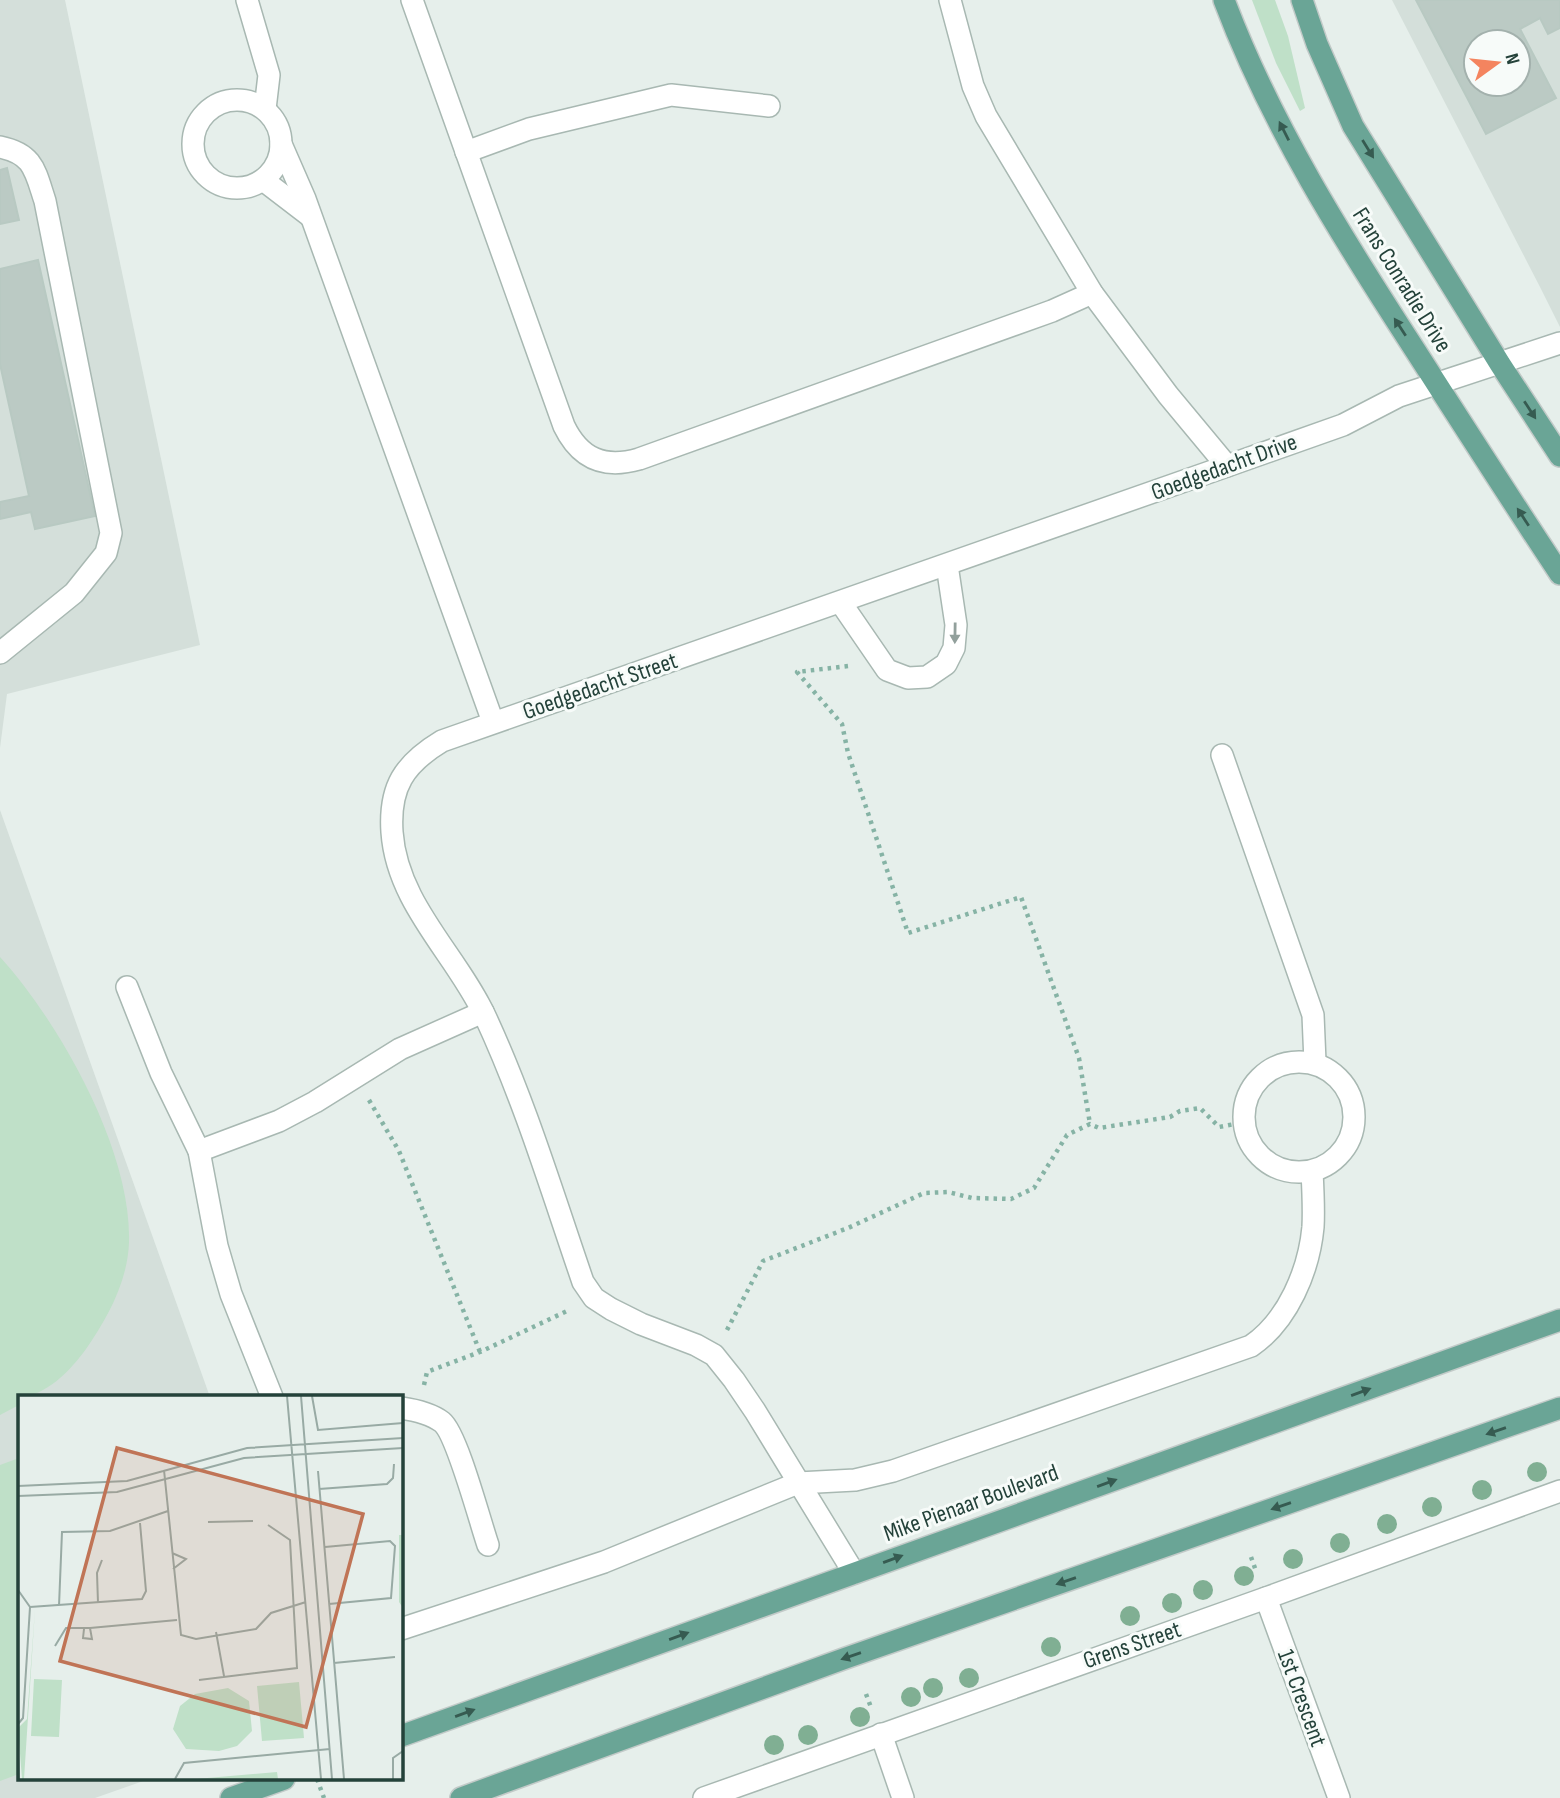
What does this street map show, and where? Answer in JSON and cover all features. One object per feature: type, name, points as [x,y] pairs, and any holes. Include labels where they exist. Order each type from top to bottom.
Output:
[{"type":"main road","name":"Frans Conradie Drive","points":[[1224,0],[1257,79],[1296,156],[1358,262],[1560,574]]},
{"type":"main road","name":"Frans Conradie Drive","points":[[1302,0],[1317,44],[1353,126],[1560,456]]},
{"type":"main road","name":"Mike Pienaar Boulevard","points":[[402,1737],[1560,1320]]},
{"type":"main road","points":[[461,1798],[834,1663],[1560,1408]]},
{"type":"main road","points":[[231,1798],[281,1780]]},
{"type":"street","points":[[247,0],[268,75],[265,109]]},
{"type":"street","points":[[412,0],[564,426],[579,449],[590,457],[606,463],[623,464],[639,459],[1052,311],[1092,293]]},
{"type":"street","points":[[950,0],[979,103],[1092,293],[1168,395],[1227,466]]},
{"type":"street","points":[[466,152],[529,129],[671,95],[769,106]]},
{"type":"street","points":[[281,144],[279,158],[273,170],[263,180],[251,186],[237,188],[224,187],[202,171],[195,158],[193,145],[195,131],[201,119],[211,109],[237,100],[265,109],[278,130],[281,144],[306,199],[493,722]]},
{"type":"street","points":[[0,147],[16,150],[29,159],[45,201],[111,533],[106,553],[74,593],[0,653]]},
{"type":"street","points":[[263,180],[310,216]]},
{"type":"street","name":"Goedgedacht Drive","points":[[841,603],[1343,425],[1399,396],[1560,343]]},
{"type":"street","points":[[841,603],[880,662],[894,674],[913,679],[927,677],[946,664],[954,648],[956,635],[947,565]]},
{"type":"street","name":"Goedgedacht Street","points":[[483,1012],[404,885],[392,835],[391,807],[401,778],[412,761],[442,741],[493,722],[841,603]]},
{"type":"street","points":[[1222,755],[1313,1015],[1315,1062]]},
{"type":"street","points":[[127,987],[161,1073],[200,1151],[214,1235],[227,1282],[275,1395]]},
{"type":"street","points":[[200,1151],[279,1121],[400,1049],[483,1012],[529,1121],[583,1282],[594,1298],[641,1324],[696,1345],[714,1355],[755,1411],[854,1573]]},
{"type":"street","points":[[1315,1062],[1336,1075],[1347,1089],[1355,1122],[1342,1154],[1328,1165],[1312,1172],[1295,1173],[1278,1169],[1264,1160],[1252,1147],[1245,1130],[1245,1122],[1248,1096],[1257,1081],[1270,1070],[1287,1063],[1315,1062]]},
{"type":"street","points":[[402,1629],[604,1562],[798,1483],[855,1479],[893,1471],[1251,1346],[1266,1336],[1277,1323],[1295,1290],[1307,1258],[1312,1228],[1312,1172]]},
{"type":"street","points":[[409,1409],[443,1423],[454,1442],[488,1545]]},
{"type":"street","name":"Grens Street","points":[[704,1798],[1560,1490]]},
{"type":"street","name":"1st Crescent","points":[[1266,1598],[1339,1798]]},
{"type":"street","points":[[881,1734],[904,1798]]},
{"type":"path","points":[[880,662],[797,672],[842,724],[848,753],[908,933],[1021,897],[1079,1058],[1090,1124]]},
{"type":"path","points":[[355,1076],[399,1151],[480,1352]]},
{"type":"path","points":[[714,1355],[762,1261],[848,1228],[924,1193],[948,1192],[972,1198],[1011,1199],[1034,1188],[1067,1135],[1090,1124],[1099,1128],[1170,1117],[1180,1111],[1200,1108],[1219,1127],[1245,1122]]},
{"type":"path","points":[[409,1409],[427,1372],[480,1352],[594,1298]]},
{"type":"path","points":[[317,1780],[324,1798]]},
{"type":"shaded area","points":[[0,0],[65,0],[200,645],[7,694],[0,748]]},
{"type":"shaded area","points":[[1392,0],[1560,0],[1560,327]]},
{"type":"shaded area","points":[[0,810],[209,1395],[18,1395],[18,1780],[146,1780],[95,1798],[0,1798]]},
{"type":"green space","points":[[1252,0],[1275,0],[1288,36],[1305,108],[1300,111],[1276,63]]},
{"type":"green space","points":[[0,957],[46,1017],[88,1090],[119,1168],[127,1206],[129,1242],[125,1271],[115,1299],[86,1349],[57,1381],[31,1395],[18,1395],[18,1406],[0,1415]]},
{"type":"green space","points":[[18,1458],[18,1774],[0,1781],[0,1465]]},
{"type":"building","points":[[1416,0],[1560,0],[1560,28],[1548,34],[1540,18],[1522,28],[1462,28],[1462,88]]},
{"type":"building","points":[[1532,52],[1556,98],[1486,134],[1467,98],[1532,98]]},
{"type":"building","points":[[7,168],[19,220],[0,224],[0,170]]},
{"type":"building","points":[[38,260],[95,516],[35,529],[31,512],[0,519],[0,502],[29,496],[0,364],[0,269]]}]
